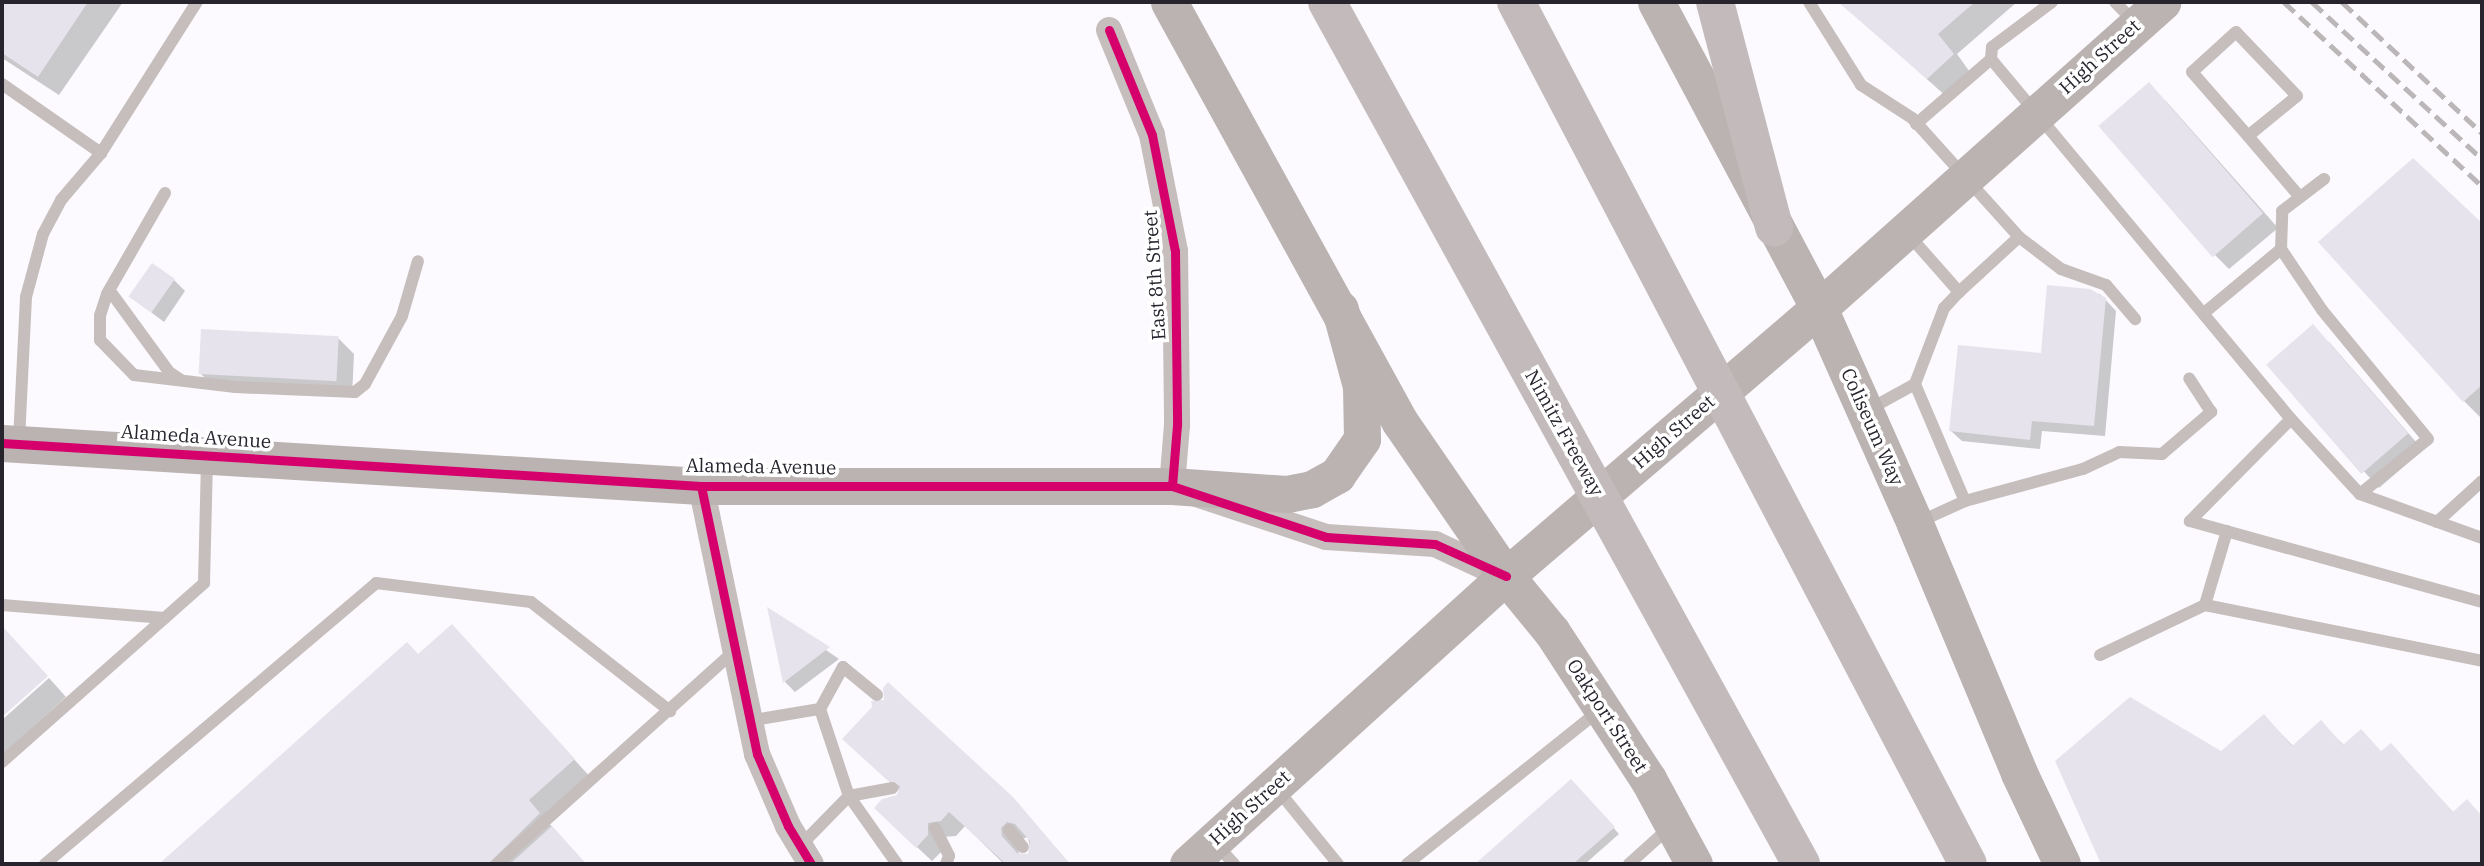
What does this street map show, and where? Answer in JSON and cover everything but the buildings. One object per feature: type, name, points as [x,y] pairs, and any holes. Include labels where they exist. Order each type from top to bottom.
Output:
[{"type":"highway","name":"Nimitz Freeway","points":[[1327,2],[1801,864]]},
{"type":"highway","points":[[1516,2],[1968,864]]},
{"type":"highway","points":[[1715,2],[1774,227]]},
{"type":"main road","points":[[1169,2],[1340,309],[1364,412],[1362,439],[1344,467],[1312,489],[1287,494],[1172,486]]},
{"type":"main road","name":"Coliseum Way","points":[[1656,2],[1819,308],[1915,524],[2019,773],[2062,864]]},
{"type":"main road","name":"High Street","points":[[1212,857],[1275,786],[1506,576],[1819,308],[1967,177],[2038,112],[2138,10]]},
{"type":"main road","name":"Oakport Street","points":[[1340,309],[1400,422],[1506,576],[1552,632],[1673,824],[1694,864]]},
{"type":"main road","name":"Alameda Avenue","points":[[10,443],[701,486],[1172,486]]},
{"type":"street","name":"East 8th Street","points":[[1109,30],[1152,135],[1175,251],[1177,425],[1172,486]]},
{"type":"street","points":[[701,486],[747,721],[772,792],[806,855]]},
{"type":"street","name":"Alameda Avenue","points":[[1172,486],[1326,537],[1435,544],[1506,576]]},
{"type":"lane","points":[[10,443],[26,297],[32,266],[61,200],[101,153],[197,2]]},
{"type":"lane","points":[[1809,2],[1861,85],[1916,124],[2019,237],[2061,269],[2106,285],[2135,319]]},
{"type":"lane","points":[[1916,124],[1991,59],[1992,47],[2052,2]]},
{"type":"lane","points":[[2248,136],[2297,96],[2236,32],[2192,72],[2300,197]]},
{"type":"lane","points":[[1991,59],[2038,112],[2291,419],[2360,494],[2482,538]]},
{"type":"lane","points":[[2,83],[101,153]]},
{"type":"lane","points":[[2323,179],[2283,211],[2281,249],[2322,310],[2428,439],[2360,494]]},
{"type":"lane","points":[[165,193],[110,291],[100,332],[109,353],[134,375],[184,382],[355,392],[365,384],[402,316],[418,261]]},
{"type":"lane","points":[[1905,231],[1959,292]]},
{"type":"lane","points":[[1865,411],[1914,384],[1944,308],[2019,237]]},
{"type":"lane","points":[[2204,313],[2281,249]]},
{"type":"lane","points":[[110,291],[169,372],[184,382]]},
{"type":"lane","points":[[1915,524],[1965,501],[2083,469],[2119,452],[2162,454],[2211,412],[2189,378]]},
{"type":"lane","points":[[1914,384],[1965,501]]},
{"type":"lane","points":[[2291,419],[2190,521],[2482,602]]},
{"type":"lane","points":[[2,762],[204,583],[208,455]]},
{"type":"lane","points":[[2437,522],[2482,481]]},
{"type":"lane","points":[[2206,604],[2227,531]]},
{"type":"lane","points":[[45,864],[376,583],[531,602],[670,711]]},
{"type":"lane","points":[[2100,654],[2206,604],[2482,661]]},
{"type":"lane","points":[[2,605],[164,618]]},
{"type":"lane","points":[[497,864],[733,652]]},
{"type":"lane","points":[[877,695],[843,667],[820,709],[849,796],[897,864]]},
{"type":"lane","points":[[747,721],[820,709]]},
{"type":"lane","points":[[1407,864],[1602,709]]},
{"type":"lane","points":[[1275,786],[1338,864]]},
{"type":"lane","points":[[806,855],[849,796],[892,788]]},
{"type":"lane","points":[[1629,864],[1673,824]]},
{"type":"lane","points":[[934,828],[949,856],[946,864]]},
{"type":"lane","points":[[1009,830],[1023,846]]},
{"type":"railway","points":[[2284,2],[2482,186]]},
{"type":"railway","points":[[2312,2],[2482,159]]},
{"type":"railway","points":[[2342,2],[2482,133]]},
{"type":"cycle path","points":[[1109,30],[1152,135],[1175,251],[1177,425],[1172,486]]},
{"type":"cycle path","points":[[2,443],[701,486],[1172,486],[1326,537],[1435,544],[1506,576]]},
{"type":"cycle path","points":[[701,486],[757,754],[788,826],[811,864]]}]
